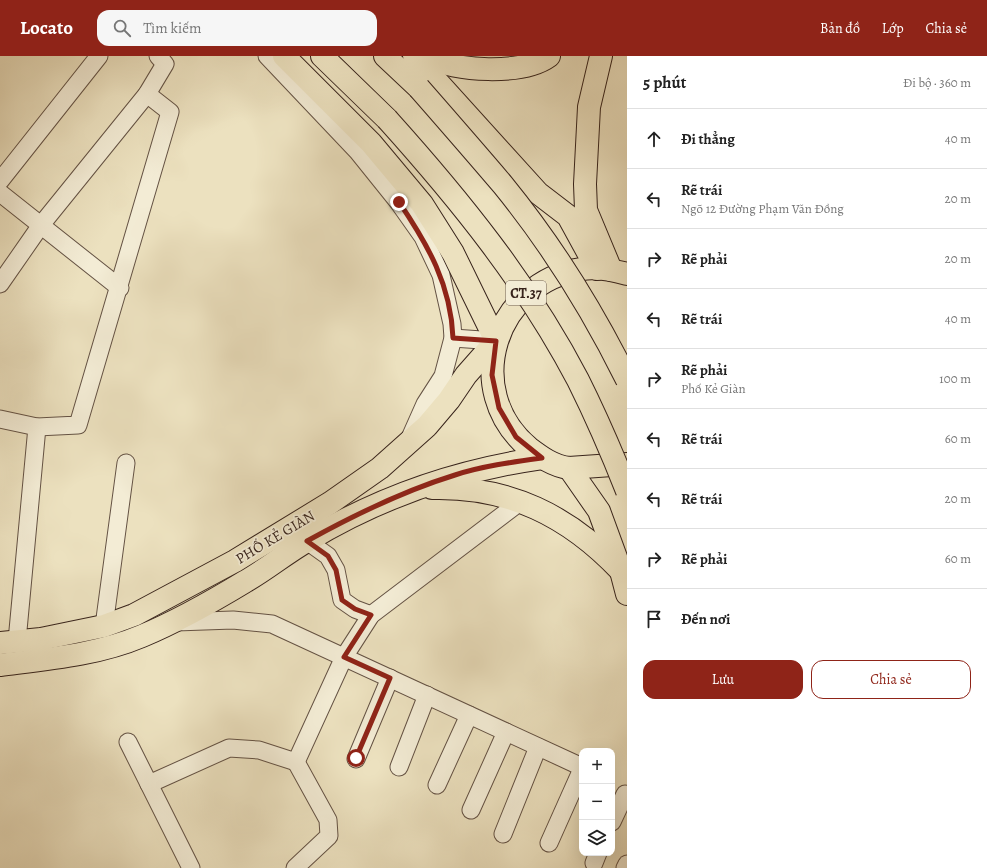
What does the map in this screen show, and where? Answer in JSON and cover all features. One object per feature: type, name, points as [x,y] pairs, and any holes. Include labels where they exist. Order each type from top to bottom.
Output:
[{"type":"main road","points":[[284,56],[372,143],[422,204],[453,253],[496,341]]},
{"type":"main road","name":"CT.37","points":[[322,56],[387,119],[445,183],[512,272],[541,316],[577,379],[604,433],[627,491]]},
{"type":"main road","name":"CT.37","points":[[385,56],[419,88],[503,185],[527,217],[563,267],[627,380]]},
{"type":"main road","points":[[414,56],[538,192],[568,216],[612,271]]},
{"type":"main road","points":[[427,56],[435,60],[464,67],[495,69],[523,67],[549,56]]},
{"type":"main road","points":[[601,56],[589,107],[585,184],[586,210],[612,271]]},
{"type":"main road","points":[[612,271],[583,269],[554,276],[528,292],[509,314],[496,341],[492,375],[499,408],[516,437],[542,458],[561,467],[569,468],[627,464]]},
{"type":"main road","name":"PHỐ KẺ GIÀN","points":[[9,642],[41,639],[104,626],[134,615],[204,578],[330,503],[380,468],[407,446],[449,400],[466,374],[496,341]]},
{"type":"main road","name":"PHỐ KẺ GIÀN","points":[[0,665],[76,655],[107,648],[141,636],[172,622],[216,598],[246,581],[307,541],[370,508],[417,488],[480,468],[542,458]]},
{"type":"main road","points":[[569,468],[599,511],[621,571],[627,594]]},
{"type":"main road","points":[[417,488],[446,488],[481,491],[520,502],[554,516],[581,534],[601,550],[621,571]]},
{"type":"main road","points":[[204,578],[216,598]]},
{"type":"street","points":[[0,181],[99,56]]},
{"type":"street","points":[[0,284],[41,225],[147,94],[165,64],[158,56]]},
{"type":"street","points":[[266,56],[358,152],[399,202],[423,237],[441,275],[452,324],[453,338],[443,376],[425,404],[407,446]]},
{"type":"street","points":[[0,419],[37,427],[78,425],[120,288],[170,112],[147,94]]},
{"type":"street","points":[[0,192],[120,288]]},
{"type":"street","points":[[453,338],[496,341]]},
{"type":"street","points":[[9,642],[37,427]]},
{"type":"street","points":[[104,626],[126,463]]},
{"type":"street","points":[[296,762],[344,657],[371,615],[520,502]]},
{"type":"street","points":[[307,541],[328,556],[336,570],[342,600],[355,609],[371,615]]},
{"type":"street","points":[[172,622],[233,620],[272,624],[579,767]]},
{"type":"street","points":[[356,758],[390,678]]},
{"type":"street","points":[[400,768],[427,695]]},
{"type":"street","points":[[437,785],[469,715]]},
{"type":"street","points":[[471,810],[506,732]]},
{"type":"street","points":[[128,742],[191,868]]},
{"type":"street","points":[[503,834],[538,747]]},
{"type":"street","points":[[149,784],[229,748],[259,750],[296,762],[328,820],[329,836],[295,868]]},
{"type":"street","points":[[549,843],[579,775]]},
{"type":"street","points":[[613,820],[621,792]]},
{"type":"street","points":[[625,868],[627,864]]},
{"type":"route","points":[[356,758],[390,678],[344,657],[371,615],[355,609],[342,600],[336,570],[328,556],[307,541],[370,508],[417,488],[480,468],[542,458],[516,437],[499,408],[492,375],[496,341],[453,338],[452,324],[441,275],[423,237],[399,202]]}]
